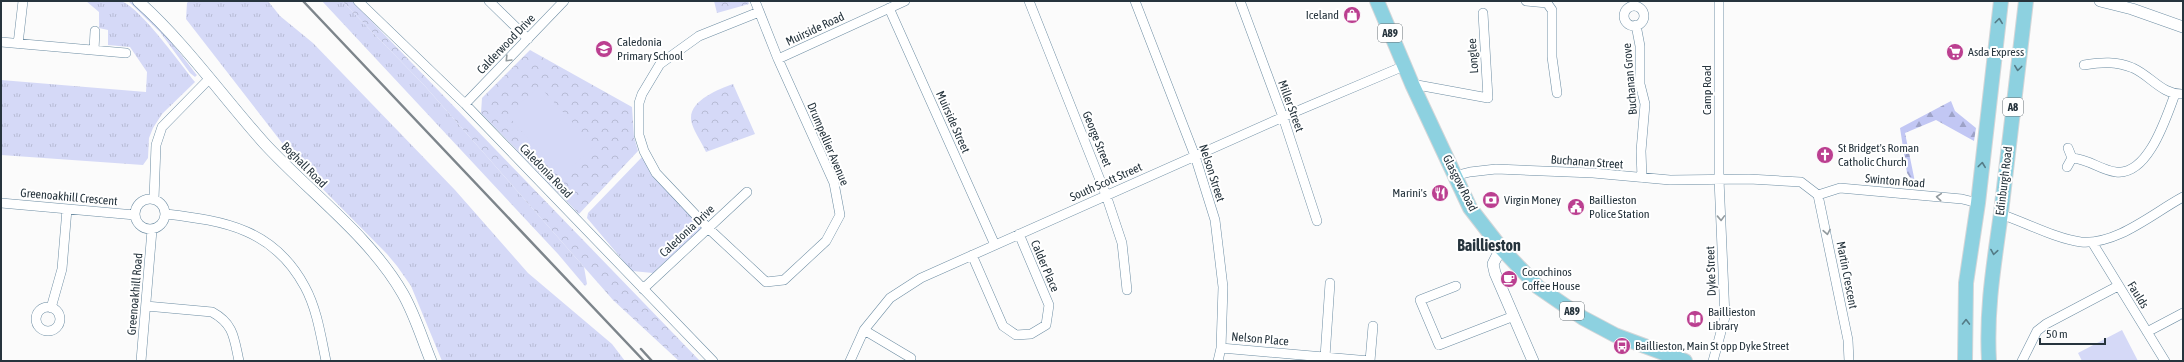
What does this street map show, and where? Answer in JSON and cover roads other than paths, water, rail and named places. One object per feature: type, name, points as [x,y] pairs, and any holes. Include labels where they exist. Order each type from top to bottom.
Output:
[{"type":"main road","name":"Glasgow Road","points":[[1376,1],[1412,84],[1470,208],[1501,248],[1538,287],[1583,318],[1615,335],[1685,361]]},
{"type":"main road","name":"Edinburgh Road","points":[[1965,361],[1966,283],[1978,203],[2001,1]]},
{"type":"main road","name":"Edinburgh Road","points":[[1989,361],[1987,332],[1991,271],[2000,214],[2026,1]]},
{"type":"main road","points":[[1978,203],[2000,214]]},
{"type":"street","points":[[18,44],[23,1]]},
{"type":"street","name":"Boghall Road","points":[[138,1],[169,31],[265,144],[354,233],[394,280],[404,295],[431,361]]},
{"type":"street","name":"Caledonia Road","points":[[358,1],[465,104],[713,361]]},
{"type":"street","points":[[489,1],[528,39]]},
{"type":"street","name":"Calderwood Drive","points":[[465,104],[564,1]]},
{"type":"street","name":"Drumpellier Avenue","points":[[755,1],[760,12],[778,59],[834,183],[840,215],[826,241],[784,280],[766,282],[708,228],[656,174],[644,151],[639,135],[639,103],[642,94],[660,64],[699,36],[760,12]]},
{"type":"street","name":"Muirside Road","points":[[778,59],[905,1]]},
{"type":"street","name":"George Street","points":[[1029,1],[1106,195],[1122,243],[1127,290]]},
{"type":"street","name":"Nelson Street","points":[[1135,1],[1195,156],[1215,220],[1224,288],[1221,348],[1218,361]]},
{"type":"street","name":"Miller Street","points":[[1240,1],[1283,117],[1317,221]]},
{"type":"street","points":[[1526,1],[1547,3],[1552,10],[1552,57],[1557,94]]},
{"type":"street","name":"Camp Road","points":[[1719,1],[1719,179]]},
{"type":"street","points":[[2100,1],[2132,9],[2183,27]]},
{"type":"street","name":"Muirside Street","points":[[889,8],[995,245]]},
{"type":"street","name":"Longlee","points":[[1412,84],[1488,98],[1483,13]]},
{"type":"street","name":"Buchanan Grove","points":[[1636,25],[1640,46],[1640,84],[1645,104],[1645,124],[1641,151],[1642,178]]},
{"type":"street","points":[[94,50],[96,31]]},
{"type":"street","points":[[1,42],[126,53]]},
{"type":"street","points":[[2072,158],[2088,161],[2102,168],[2116,172],[2123,172],[2135,168],[2147,154],[2168,112],[2179,94],[2157,85],[2135,69],[2108,61],[2084,65]]},
{"type":"street","name":"South Scott Street","points":[[850,361],[864,330],[890,298],[921,278],[1283,117],[1404,66]]},
{"type":"street","points":[[154,199],[156,145],[162,127],[210,78]]},
{"type":"street","points":[[2068,148],[2072,158]]},
{"type":"street","points":[[2066,167],[2072,158]]},
{"type":"street","name":"Buchanan Street","points":[[1454,176],[1470,172],[1496,169],[1593,173],[1642,178],[1719,179]]},
{"type":"street","points":[[1719,179],[1801,182],[1818,194]]},
{"type":"street","name":"Dyke Street","points":[[1713,361],[1724,317],[1719,179]]},
{"type":"street","name":"Swinton Road","points":[[1818,194],[1840,188],[1962,199],[1978,203]]},
{"type":"street","name":"Caledonia Drive","points":[[643,289],[747,192]]},
{"type":"street","name":"Martin Crescent","points":[[1818,194],[1848,340],[1849,361]]},
{"type":"street","points":[[2000,214],[2080,242],[2092,242],[2125,231],[2183,197]]},
{"type":"street","points":[[146,199],[154,199],[164,206],[166,214],[162,225],[152,230],[140,226],[135,215],[141,202],[146,199]]},
{"type":"street","name":"Greenoakhill Crescent","points":[[1,203],[135,215]]},
{"type":"street","points":[[51,308],[62,269],[66,209]]},
{"type":"street","points":[[166,214],[207,219],[250,231],[269,244],[288,261],[305,287],[311,301],[326,361]]},
{"type":"street","name":"Greenoakhill Road","points":[[142,361],[152,230]]},
{"type":"street","name":"Calder Place","points":[[972,255],[1003,326],[1016,335],[1031,334],[1046,325],[1049,304],[1019,234]]},
{"type":"street","name":"Faulds","points":[[2092,242],[2165,361]]},
{"type":"street","points":[[1501,248],[1493,264],[1495,273],[1533,361]]},
{"type":"street","points":[[1325,357],[1330,283]]},
{"type":"street","points":[[1456,286],[1420,300],[1439,345],[1514,316]]},
{"type":"street","points":[[2022,361],[2037,331],[2046,324],[2118,286]]},
{"type":"street","points":[[146,306],[212,312],[221,317],[229,324],[233,334],[239,361]]},
{"type":"street","points":[[2147,332],[2183,313]]},
{"type":"street","name":"Nelson Place","points":[[1221,348],[1297,358],[1325,357],[1370,361],[1373,326]]},
{"type":"street","points":[[864,330],[911,358]]},
{"type":"railway","points":[[303,1],[644,361]]},
{"type":"railway","points":[[641,349],[652,361]]},
{"type":"place","name":"Iceland","points":[[1352,15]]},
{"type":"place","name":"Caledonia Primary School","points":[[604,49]]},
{"type":"place","name":"Asda Express","points":[[1955,52]]},
{"type":"place","name":"St Bridget's Roman Catholic Church","points":[[1825,155]]},
{"type":"place","name":"Marini's","points":[[1440,193]]},
{"type":"place","name":"Virgin Money","points":[[1491,200]]},
{"type":"place","name":"Baillieston Police Station","points":[[1576,207]]},
{"type":"place","name":"Cocochinos Coffee House","points":[[1509,279]]},
{"type":"place","name":"Baillieston Library","points":[[1695,319]]},
{"type":"place","name":"Baillieston, Main St opp Dyke Street","points":[[1622,346]]},
{"type":"district","name":"Baillieston","points":[[1489,245]]}]
